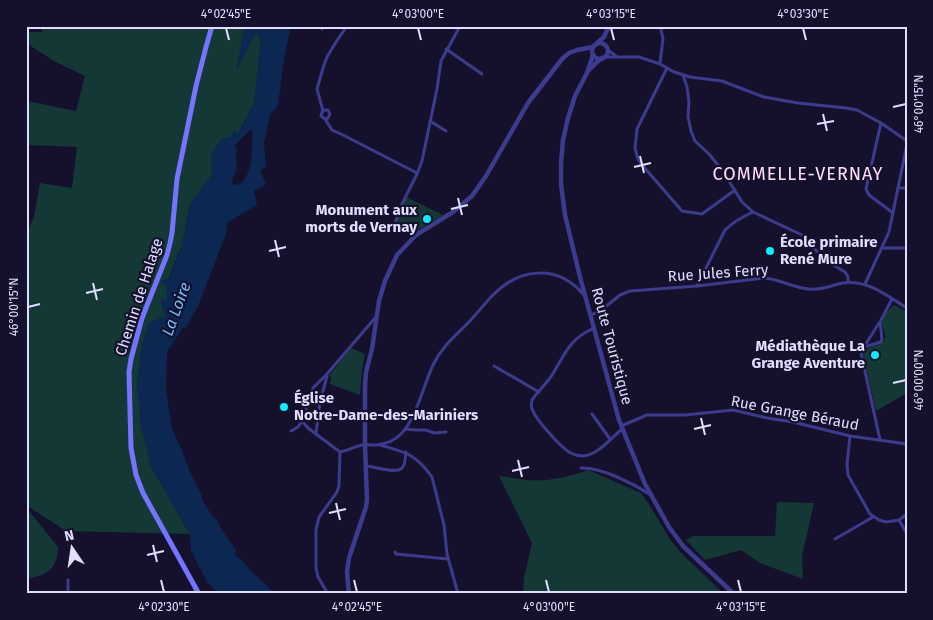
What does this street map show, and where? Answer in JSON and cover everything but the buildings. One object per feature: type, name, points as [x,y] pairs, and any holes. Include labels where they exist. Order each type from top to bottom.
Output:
[{"type":"main road","name":"Chemin de Halage","points":[[199,594],[143,493],[136,474],[131,448],[129,372],[142,318],[170,243],[179,170],[196,86],[212,26]]},
{"type":"street","points":[[347,26],[327,57],[317,88],[322,111],[321,115],[334,132],[417,173]]},
{"type":"street","points":[[416,235],[395,225],[399,210],[422,161],[441,61],[460,26]]},
{"type":"street","points":[[604,58],[607,49],[609,26]]},
{"type":"street","points":[[660,64],[663,39],[661,30]]},
{"type":"street","points":[[349,594],[347,572],[349,558],[367,500],[364,386],[372,349],[378,301],[385,281],[397,256],[416,235],[454,212],[472,196],[486,176],[528,103],[562,59],[569,53],[593,47],[607,32]]},
{"type":"street","points":[[597,43],[604,44],[616,56]]},
{"type":"street","points":[[593,47],[593,54]]},
{"type":"street","points":[[446,50],[482,74]]},
{"type":"street","points":[[577,50],[593,54],[597,58],[616,56],[639,57],[660,64],[690,78],[722,81],[764,97],[857,110],[881,123],[907,142],[889,232],[865,284]]},
{"type":"street","name":"Route Touristique","points":[[593,54],[568,118],[563,140],[561,164],[561,184],[565,215],[577,280],[585,296],[621,428],[651,495],[669,528],[683,546],[734,594]]},
{"type":"street","name":"Route Touristique","points":[[587,73],[597,62],[604,58]]},
{"type":"street","points":[[667,68],[637,129],[635,148],[638,159],[656,183],[682,211],[702,214],[735,190]]},
{"type":"street","points":[[683,75],[689,101],[688,116],[695,140],[717,165],[742,202],[753,212],[802,235],[825,260],[845,272],[848,282]]},
{"type":"street","points":[[322,111],[327,110],[330,113],[329,117],[325,119]]},
{"type":"street","points":[[430,121],[446,131]]},
{"type":"street","points":[[881,123],[866,189],[868,195],[893,214]]},
{"type":"street","points":[[898,188],[907,188]]},
{"type":"street","points":[[697,286],[725,230],[739,219],[753,212]]},
{"type":"street","points":[[882,248],[907,248]]},
{"type":"street","points":[[377,445],[392,440],[405,429],[417,405],[433,364],[442,349],[493,295],[504,286],[528,274],[539,273],[569,281],[585,296]]},
{"type":"street","name":"Rue Jules Ferry","points":[[590,315],[599,312],[620,295],[630,291],[764,278],[774,278],[810,290],[848,282],[865,284],[907,308]]},
{"type":"street","points":[[569,281],[577,280]]},
{"type":"street","points":[[880,440],[861,353],[892,299]]},
{"type":"street","points":[[291,431],[298,427],[302,421],[312,388],[327,374],[375,318]]},
{"type":"street","points":[[864,347],[881,342],[880,322]]},
{"type":"street","points":[[494,366],[538,392],[548,381],[568,346],[585,332],[594,328]]},
{"type":"street","points":[[316,434],[320,402],[327,374]]},
{"type":"street","name":"Rue Grange Béraud","points":[[538,392],[532,400],[532,410],[536,418],[562,446],[578,456],[593,454],[621,428],[647,415],[685,416],[733,410],[850,436],[907,444]]},
{"type":"street","points":[[592,414],[610,439]]},
{"type":"street","points":[[302,421],[308,428],[340,452]]},
{"type":"street","points":[[405,429],[426,430],[434,433],[446,432]]},
{"type":"street","points":[[850,436],[846,464],[848,475],[870,514],[886,522],[899,520],[907,514]]},
{"type":"street","points":[[340,452],[360,445],[377,445],[406,452],[417,459],[427,470],[432,477],[444,525],[448,559],[458,594]]},
{"type":"street","points":[[328,594],[318,577],[316,568],[316,530],[319,517],[337,492],[339,486],[340,452]]},
{"type":"street","points":[[366,466],[400,470],[404,464],[406,452]]},
{"type":"street","points":[[580,468],[594,469],[640,488],[651,495]]},
{"type":"street","points":[[835,538],[873,517]]},
{"type":"street","points":[[899,520],[907,534]]},
{"type":"street","points":[[395,552],[396,554],[448,559]]},
{"type":"street","points":[[68,580],[68,594]]},
{"type":"green space","points":[[42,26],[245,26],[237,69],[256,32],[261,41],[254,103],[238,134],[230,137],[211,154],[212,175],[190,204],[182,245],[166,285],[168,298],[162,299],[166,317],[149,323],[140,358],[151,466],[190,534],[66,531],[26,505],[26,234],[34,217],[40,183],[72,188],[77,147],[28,145],[26,161],[26,101],[76,111],[85,76],[54,61],[26,43],[26,32],[42,32]]},
{"type":"green space","points":[[406,197],[443,215],[415,232],[397,224]]},
{"type":"green space","points":[[894,305],[907,312],[907,393],[876,411],[863,354],[868,348],[881,344],[885,338],[882,322],[887,312]]},
{"type":"green space","points":[[351,348],[365,354],[360,395],[330,384],[331,377],[329,376]]},
{"type":"green space","points":[[588,470],[641,493],[671,541],[724,594],[523,594],[524,578],[532,543],[499,476],[526,480],[550,480]]},
{"type":"green space","points":[[777,502],[814,503],[802,556],[803,579],[760,563],[741,550],[705,560],[686,540],[693,536],[775,536]]},
{"type":"green space","points":[[26,507],[58,547],[56,561],[50,570],[27,579]]},
{"type":"water","name":"La Loire","points":[[245,26],[291,26],[284,59],[278,105],[270,115],[264,144],[266,167],[260,170],[266,184],[254,191],[257,205],[228,222],[226,234],[198,306],[185,329],[183,327],[167,352],[166,389],[171,424],[202,499],[236,550],[235,555],[276,594],[220,594],[208,584],[191,551],[190,534],[151,467],[141,427],[137,383],[143,343],[149,323],[153,320],[157,321],[157,315],[162,318],[165,317],[161,304],[162,299],[167,299],[167,291],[166,285],[162,284],[162,280],[169,279],[182,245],[190,204],[212,175],[211,154],[222,138],[230,137],[234,131],[238,134],[254,103],[261,41],[256,32],[236,71]],"holes":[[[252,128],[252,149],[248,173],[241,183],[233,185],[232,180],[237,169],[237,149],[234,146]]]},
{"type":"place","name":"Monument aux morts de Vernay","points":[[427,219]]},
{"type":"place","name":"École primaire René Mure","points":[[770,251]]},
{"type":"place","name":"Médiathèque La Grange Aventure","points":[[875,355]]},
{"type":"place","name":"Église Notre-Dame-des-Mariniers","points":[[284,407]]},
{"type":"district","name":"COMMELLE-VERNAY","points":[[798,174]]}]
